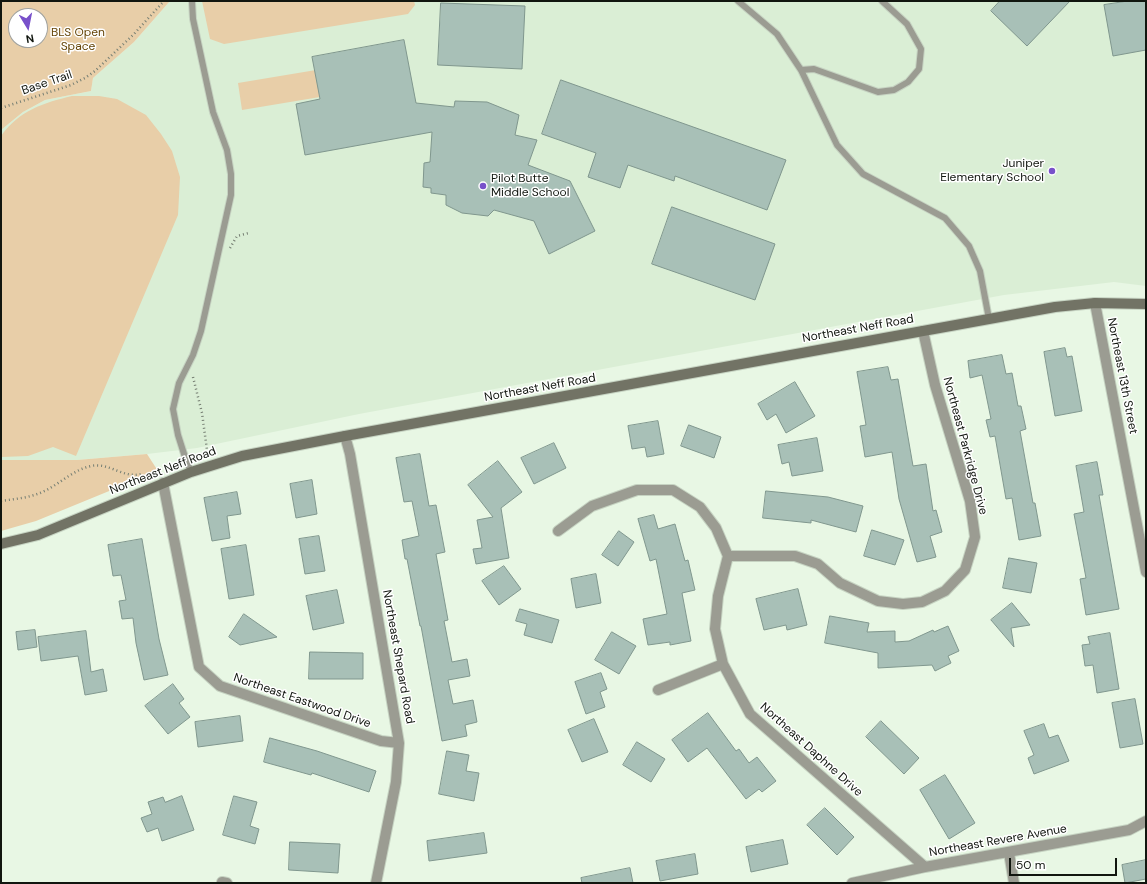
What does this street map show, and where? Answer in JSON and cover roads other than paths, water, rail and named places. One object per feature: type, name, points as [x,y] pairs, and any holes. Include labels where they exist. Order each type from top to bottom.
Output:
[{"type":"main road","name":"Northeast Neff Road","points":[[1,544],[38,535],[191,472],[242,456],[1054,307],[1095,303],[1146,304]]},
{"type":"street","name":"Northeast 13th Street","points":[[1095,303],[1146,572]]},
{"type":"street","name":"Northeast Parkridge Drive","points":[[728,556],[795,556],[818,564],[840,583],[878,601],[902,604],[922,602],[945,591],[965,570],[975,537],[970,501],[934,385],[922,331]]},
{"type":"street","name":"Northeast Shepard Road","points":[[345,436],[350,454],[399,742],[396,782],[376,883]]},
{"type":"street","name":"Northeast Eastwood Drive","points":[[163,483],[199,667],[220,686],[381,741],[399,742]]},
{"type":"street","points":[[558,530],[592,506],[637,490],[673,490],[700,507],[716,528],[728,556]]},
{"type":"street","name":"Northeast Daphne Drive","points":[[728,556],[718,596],[715,629],[723,664],[750,714],[924,867]]},
{"type":"street","points":[[658,690],[723,664]]},
{"type":"street","name":"Northeast Revere Avenue","points":[[852,883],[924,867],[1009,853],[1129,830],[1146,821]]},
{"type":"street","points":[[1009,853],[1014,883]]},
{"type":"lane","points":[[191,472],[184,457],[173,409],[179,383],[193,355],[201,331],[231,195],[231,174],[227,150],[213,112],[193,19],[192,1]]},
{"type":"lane","points":[[738,1],[777,34],[801,70],[837,145],[863,174],[945,218],[969,246],[980,271],[989,319]]},
{"type":"lane","points":[[747,1],[749,11]]},
{"type":"lane","points":[[801,70],[814,69],[878,92],[894,90],[908,82],[919,69],[921,49],[907,24],[882,1]]},
{"type":"place","name":"Juniper Elementary School","points":[[1052,171]]},
{"type":"place","name":"Pilot Butte Middle School","points":[[483,186]]},
{"type":"park label","name":"BLS Open Space","points":[[78,40]]}]
